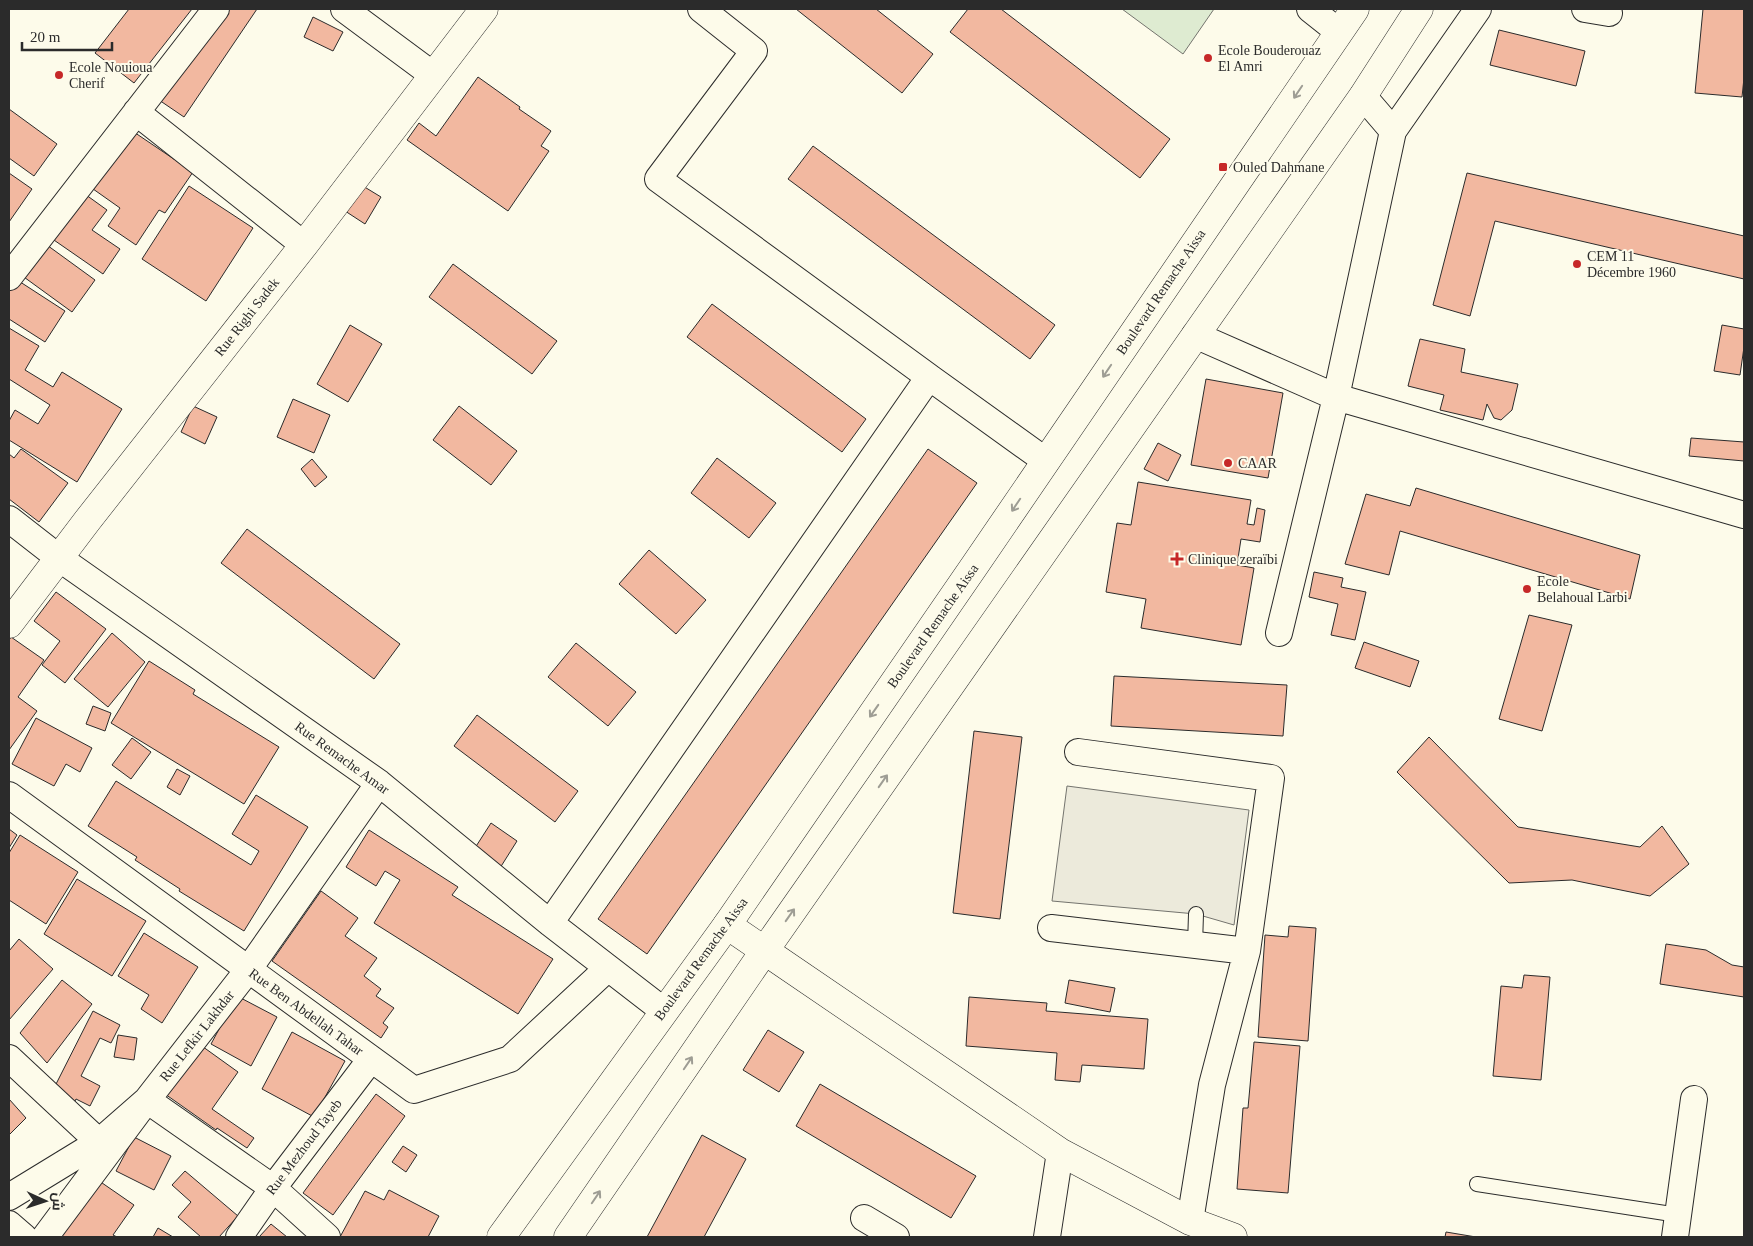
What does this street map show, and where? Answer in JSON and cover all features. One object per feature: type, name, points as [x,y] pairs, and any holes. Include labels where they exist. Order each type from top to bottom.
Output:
[{"type":"main road","name":"Rue Righi Sadek","points":[[9,624],[304,245],[484,9]]},
{"type":"main road","name":"Boulevard Remache Aissa","points":[[501,1237],[727,924],[1355,9]]},
{"type":"main road","points":[[568,1237],[765,950],[1363,96],[1419,9]]},
{"type":"main road","points":[[727,924],[1060,1152],[1190,1221],[1233,1237]]},
{"type":"street","points":[[9,277],[216,9]]},
{"type":"street","points":[[344,9],[434,76]]},
{"type":"street","points":[[701,9],[754,51],[658,179],[1046,461]]},
{"type":"street","points":[[1310,9],[1339,32]]},
{"type":"street","points":[[1279,633],[1336,397],[1392,130],[1478,9]]},
{"type":"street","points":[[1363,96],[1392,130]]},
{"type":"street","points":[[136,112],[304,245]]},
{"type":"street","points":[[1195,335],[1336,397],[1744,515]]},
{"type":"street","points":[[550,923],[929,377]]},
{"type":"street","name":"Rue Remache Amar","points":[[9,519],[59,558],[379,783],[550,923],[664,1011]]},
{"type":"street","points":[[1078,752],[1271,778],[1247,951],[1212,1086],[1190,1221]]},
{"type":"street","name":"Rue Lefkir Lakhdar","points":[[9,1197],[99,1142],[147,1100],[248,970],[379,783]]},
{"type":"street","name":"Rue Ben Abdellah Tahar","points":[[9,795],[414,1090],[510,1059],[608,968]]},
{"type":"street","points":[[1051,928],[1247,951]]},
{"type":"street","points":[[9,1058],[99,1142]]},
{"type":"street","name":"Rue Mezhoud Tayeb","points":[[239,1237],[273,1188],[370,1059]]},
{"type":"street","points":[[1677,1226],[1694,1099]]},
{"type":"street","points":[[45,1237],[147,1100],[273,1188],[327,1237]]},
{"type":"street","points":[[1047,1237],[1060,1152]]},
{"type":"street","points":[[864,1218],[896,1237]]},
{"type":"street","points":[[9,1224],[24,1237]]},
{"type":"lane","points":[[1196,914],[1196,945]]},
{"type":"lane","points":[[1477,1184],[1677,1226]]},
{"type":"green space","points":[[1122,9],[1214,9],[1183,54]]},
{"type":"shaded area","points":[[1067,786],[1249,810],[1234,925],[1196,914],[1052,901]]},
{"type":"building","points":[[129,9],[192,9],[134,83],[95,53]]},
{"type":"building","points":[[220,9],[257,9],[184,117],[159,100]]},
{"type":"building","points":[[796,9],[876,9],[933,54],[902,93]]},
{"type":"building","points":[[968,9],[1001,9],[1170,139],[1140,178],[950,32]]},
{"type":"building","points":[[1703,9],[1744,9],[1744,78],[1742,97],[1695,93]]},
{"type":"building","points":[[313,17],[343,32],[333,51],[304,37]]},
{"type":"building","points":[[1499,30],[1585,51],[1576,86],[1490,65]]},
{"type":"building","points":[[478,77],[551,131],[541,146],[549,151],[508,211],[407,140],[419,123],[436,136]]},
{"type":"building","points":[[9,109],[57,144],[34,176],[9,158]]},
{"type":"building","points":[[125,126],[193,172],[165,213],[159,210],[136,245],[108,226],[120,208],[86,184]]},
{"type":"building","points":[[813,146],[1055,325],[1030,359],[788,179]]},
{"type":"building","points":[[9,173],[32,189],[9,222]]},
{"type":"building","points":[[1467,173],[1744,236],[1744,279],[1495,221],[1470,316],[1433,305]]},
{"type":"building","points":[[358,183],[381,197],[365,224],[342,209]]},
{"type":"building","points":[[189,186],[253,228],[206,301],[142,259]]},
{"type":"building","points":[[82,192],[107,210],[92,230],[120,249],[103,274],[51,238]]},
{"type":"building","points":[[40,240],[95,280],[72,312],[17,272]]},
{"type":"building","points":[[453,264],[557,341],[532,374],[429,297]]},
{"type":"building","points":[[11,276],[65,311],[45,342],[9,319],[9,279]]},
{"type":"building","points":[[712,304],[866,419],[842,452],[687,337]]},
{"type":"building","points":[[350,325],[382,344],[348,402],[317,384]]},
{"type":"building","points":[[1722,325],[1744,329],[1744,347],[1740,375],[1714,371]]},
{"type":"building","points":[[9,328],[39,346],[25,370],[53,387],[62,372],[122,409],[77,482],[9,440],[9,421],[15,410],[38,424],[50,405],[9,379]]},
{"type":"building","points":[[1420,339],[1465,349],[1461,372],[1518,384],[1512,410],[1501,420],[1494,418],[1487,404],[1483,420],[1440,410],[1444,395],[1408,386]]},
{"type":"building","points":[[1206,379],[1283,393],[1268,478],[1191,465]]},
{"type":"building","points":[[293,399],[330,415],[314,453],[277,437]]},
{"type":"building","points":[[193,406],[217,417],[205,444],[181,432]]},
{"type":"building","points":[[459,406],[517,451],[491,485],[433,440]]},
{"type":"building","points":[[1691,438],[1744,442],[1744,461],[1689,456]]},
{"type":"building","points":[[1158,443],[1181,455],[1168,481],[1144,469]]},
{"type":"building","points":[[21,449],[68,483],[39,522],[9,499],[9,454],[14,458]]},
{"type":"building","points":[[928,449],[977,483],[647,954],[598,919]]},
{"type":"building","points":[[717,458],[776,503],[749,538],[691,493]]},
{"type":"building","points":[[312,459],[327,477],[315,487],[301,469]]},
{"type":"building","points":[[1138,482],[1251,500],[1247,524],[1254,525],[1257,508],[1265,510],[1260,542],[1241,539],[1237,565],[1254,568],[1241,645],[1141,628],[1146,599],[1106,592],[1117,523],[1131,525]]},
{"type":"building","points":[[1416,488],[1640,555],[1630,599],[1400,531],[1389,575],[1345,564],[1366,494],[1410,506]]},
{"type":"building","points":[[247,529],[400,644],[374,679],[221,563]]},
{"type":"building","points":[[649,550],[706,600],[676,634],[619,584]]},
{"type":"building","points":[[1314,572],[1343,578],[1341,587],[1366,592],[1355,640],[1331,635],[1338,604],[1309,597]]},
{"type":"building","points":[[56,592],[106,629],[65,683],[42,665],[60,641],[34,621]]},
{"type":"building","points":[[1529,615],[1572,625],[1542,731],[1499,719]]},
{"type":"building","points":[[112,633],[145,662],[108,707],[74,679]]},
{"type":"building","points":[[11,637],[44,660],[18,697],[37,711],[9,750],[9,640]]},
{"type":"building","points":[[1364,642],[1419,661],[1410,687],[1355,668]]},
{"type":"building","points":[[576,643],[636,692],[608,726],[548,677]]},
{"type":"building","points":[[149,661],[195,690],[193,694],[279,747],[244,804],[111,723]]},
{"type":"building","points":[[1114,676],[1287,685],[1283,736],[1111,726]]},
{"type":"building","points":[[93,706],[111,713],[105,731],[86,724]]},
{"type":"building","points":[[477,715],[578,791],[555,822],[454,746]]},
{"type":"building","points":[[36,718],[92,748],[80,772],[66,764],[54,786],[12,764]]},
{"type":"building","points":[[974,731],[1022,737],[1000,919],[953,913]]},
{"type":"building","points":[[1429,737],[1518,827],[1640,847],[1662,826],[1689,864],[1650,896],[1572,880],[1509,883],[1397,772]]},
{"type":"building","points":[[132,738],[151,752],[131,779],[112,765]]},
{"type":"building","points":[[177,769],[190,776],[180,795],[167,787]]},
{"type":"building","points":[[116,781],[251,865],[259,851],[232,834],[256,795],[308,827],[244,931],[179,891],[180,889],[135,860],[137,857],[88,826]]},
{"type":"building","points":[[491,823],[517,841],[500,868],[473,851]]},
{"type":"building","points":[[9,829],[17,835],[9,848]]},
{"type":"building","points":[[369,830],[458,887],[452,895],[553,959],[518,1014],[374,923],[400,880],[385,871],[376,886],[346,867]]},
{"type":"building","points":[[20,835],[78,872],[46,924],[9,900],[9,853]]},
{"type":"building","points":[[77,879],[146,921],[112,976],[44,934]]},
{"type":"building","points":[[321,891],[358,918],[345,936],[377,958],[364,976],[381,989],[376,996],[394,1008],[383,1023],[388,1027],[381,1038],[272,961]]},
{"type":"building","points":[[1289,926],[1316,928],[1308,1041],[1258,1037],[1265,935],[1288,937]]},
{"type":"building","points":[[144,933],[198,967],[162,1023],[141,1009],[149,995],[118,976]]},
{"type":"building","points":[[19,939],[53,969],[9,1020],[9,951]]},
{"type":"building","points":[[1666,944],[1706,950],[1732,965],[1744,967],[1744,997],[1660,984]]},
{"type":"building","points":[[1524,975],[1550,977],[1541,1080],[1493,1076],[1501,986],[1522,988]]},
{"type":"building","points":[[62,980],[92,1004],[47,1063],[20,1033]]},
{"type":"building","points":[[1069,980],[1115,988],[1110,1012],[1065,1003]]},
{"type":"building","points":[[237,996],[277,1017],[251,1066],[211,1044]]},
{"type":"building","points":[[969,997],[1047,1003],[1046,1011],[1148,1019],[1144,1069],[1082,1065],[1080,1082],[1055,1080],[1057,1053],[966,1046]]},
{"type":"building","points":[[93,1011],[120,1025],[111,1043],[100,1038],[81,1076],[100,1086],[90,1106],[76,1099],[74,1103],[52,1092]]},
{"type":"building","points":[[768,1030],[804,1052],[779,1092],[743,1070]]},
{"type":"building","points":[[292,1032],[345,1061],[314,1117],[262,1089]]},
{"type":"building","points":[[118,1035],[137,1038],[134,1060],[114,1057]]},
{"type":"building","points":[[1254,1042],[1300,1046],[1288,1193],[1237,1189],[1243,1108],[1248,1108]]},
{"type":"building","points":[[199,1044],[238,1072],[212,1109],[254,1138],[247,1148],[217,1128],[216,1130],[165,1094]]},
{"type":"building","points":[[820,1084],[976,1176],[951,1218],[796,1126]]},
{"type":"building","points":[[376,1094],[405,1116],[333,1215],[303,1193]]},
{"type":"building","points":[[9,1099],[26,1118],[9,1135]]},
{"type":"building","points":[[702,1135],[746,1159],[704,1237],[647,1237]]},
{"type":"building","points":[[134,1137],[171,1156],[154,1190],[116,1171]]},
{"type":"building","points":[[403,1146],[417,1155],[406,1172],[392,1162]]},
{"type":"building","points":[[185,1171],[238,1216],[219,1237],[201,1237],[178,1217],[191,1202],[172,1185]]},
{"type":"building","points":[[92,1176],[134,1205],[113,1235],[117,1237],[54,1237]]},
{"type":"building","points":[[389,1190],[439,1216],[428,1237],[340,1237],[365,1191],[384,1200]]},
{"type":"building","points":[[271,1224],[287,1237],[259,1237]]},
{"type":"building","points":[[158,1228],[173,1237],[153,1237]]},
{"type":"building","points":[[1446,1232],[1476,1237],[1445,1237]]},
{"type":"place","name":"Ecole Bouderouaz El Amri","points":[[1208,58]]},
{"type":"place","name":"Ecole Nouioua Cherif","points":[[59,75]]},
{"type":"place","name":"Ouled Dahmane","points":[[1223,167]]},
{"type":"place","name":"CEM 11 Décembre 1960","points":[[1577,264]]},
{"type":"place","name":"CAAR","points":[[1228,463]]},
{"type":"place","name":"Clinique zeraïbi","points":[[1177,559]]},
{"type":"place","name":"Ecole Belahoual Larbi","points":[[1527,589]]}]
